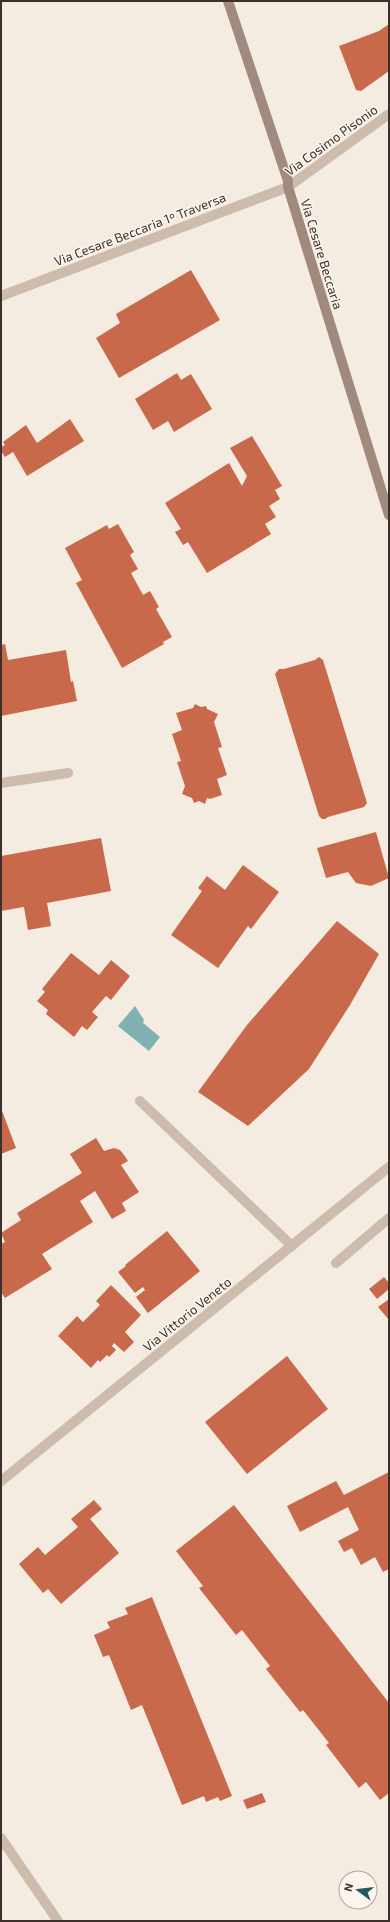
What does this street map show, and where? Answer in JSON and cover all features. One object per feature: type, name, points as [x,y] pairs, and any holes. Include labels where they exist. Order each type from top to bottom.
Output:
[{"type":"street","name":"Via Cesare Beccaria","points":[[228,1],[288,181],[288,187],[389,515]]},
{"type":"street","name":"Via Cosimo Pisonio","points":[[288,187],[389,114]]},
{"type":"street","name":"Via Cesare Beccaria 1º Traversa","points":[[1,296],[288,187]]},
{"type":"street","points":[[1,783],[68,772]]},
{"type":"street","points":[[140,1101],[292,1246]]},
{"type":"street","name":"Via Vittorio Veneto","points":[[1,1481],[389,1167]]},
{"type":"street","points":[[336,1263],[389,1218]]},
{"type":"street","points":[[1,1838],[58,1921]]},
{"type":"water","points":[[135,1006],[144,1020],[143,1023],[160,1037],[149,1051],[118,1026]]},
{"type":"building","points":[[389,24],[389,71],[361,91],[356,90],[339,46],[379,31]]},
{"type":"building","points":[[191,270],[220,320],[119,378],[96,338],[120,323],[116,314]]},
{"type":"building","points":[[177,373],[181,380],[191,374],[212,409],[174,432],[168,421],[153,430],[135,399]]},
{"type":"building","points":[[70,419],[84,441],[27,476],[13,452],[5,457],[1,451],[1,447],[5,445],[3,442],[26,425],[37,443]]},
{"type":"building","points":[[252,436],[282,486],[275,490],[280,499],[269,506],[276,517],[265,524],[271,534],[207,573],[188,542],[183,545],[175,532],[181,529],[165,503],[229,463],[242,486],[247,476],[230,448]]},
{"type":"building","points":[[118,524],[134,552],[130,555],[138,569],[131,573],[143,595],[150,591],[159,607],[156,609],[172,637],[163,642],[164,644],[122,668],[76,583],[82,580],[65,548],[107,525],[109,529]]},
{"type":"building","points":[[5,644],[8,660],[66,650],[71,682],[73,681],[77,701],[1,716],[1,645]]},
{"type":"building","points":[[319,657],[323,660],[367,803],[364,807],[325,819],[322,819],[319,816],[275,674],[279,669],[284,669],[315,660]]},
{"type":"building","points":[[195,704],[201,707],[206,706],[207,709],[218,714],[214,722],[222,747],[218,748],[227,775],[217,779],[222,795],[210,799],[207,798],[205,804],[199,801],[194,803],[192,798],[182,794],[185,786],[177,762],[181,761],[172,734],[182,730],[176,713],[193,708]]},
{"type":"building","points":[[376,832],[389,878],[371,886],[356,883],[348,872],[326,878],[317,848]]},
{"type":"building","points":[[101,838],[111,891],[47,903],[51,926],[28,930],[24,907],[1,911],[1,856]]},
{"type":"building","points":[[243,865],[279,892],[251,929],[248,926],[218,968],[171,935],[202,891],[198,888],[207,876],[225,890]]},
{"type":"building","points":[[337,921],[379,954],[350,1005],[309,1069],[248,1126],[198,1092],[247,1025]]},
{"type":"building","points":[[71,953],[99,975],[111,960],[130,976],[111,1000],[106,996],[92,1012],[98,1017],[87,1030],[82,1026],[74,1037],[46,1014],[48,1010],[37,1001],[45,992],[42,989]]},
{"type":"building","points":[[1,1108],[16,1148],[1,1154]]},
{"type":"building","points":[[96,1138],[104,1151],[114,1148],[120,1150],[124,1155],[128,1161],[121,1165],[139,1192],[122,1203],[126,1211],[112,1219],[95,1191],[80,1201],[93,1222],[42,1254],[52,1269],[5,1298],[1,1292],[1,1244],[5,1242],[1,1233],[21,1220],[17,1213],[82,1173],[70,1154]]},
{"type":"building","points":[[167,1231],[200,1271],[148,1313],[136,1297],[145,1290],[143,1287],[135,1293],[118,1272]]},
{"type":"building","points":[[384,1277],[389,1283],[389,1289],[377,1299],[369,1289]]},
{"type":"building","points":[[111,1285],[141,1315],[125,1332],[134,1342],[124,1352],[114,1343],[112,1346],[116,1350],[109,1357],[107,1355],[100,1362],[98,1360],[91,1368],[58,1336],[77,1316],[83,1322],[100,1305],[96,1301]]},
{"type":"building","points":[[389,1299],[389,1320],[378,1307]]},
{"type":"building","points":[[287,1356],[328,1409],[247,1474],[205,1422]]},
{"type":"building","points":[[389,1472],[389,1569],[383,1572],[375,1557],[361,1565],[352,1548],[344,1552],[338,1541],[359,1530],[348,1507],[300,1532],[287,1506],[336,1481],[344,1495]]},
{"type":"building","points":[[94,1500],[102,1509],[90,1519],[119,1553],[61,1604],[48,1589],[43,1593],[19,1564],[38,1547],[45,1555],[78,1527],[71,1519]]},
{"type":"building","points":[[234,1505],[389,1703],[389,1793],[380,1800],[366,1782],[359,1788],[326,1745],[329,1743],[303,1710],[300,1712],[266,1669],[270,1666],[242,1630],[236,1635],[199,1588],[203,1586],[176,1551]]},
{"type":"building","points":[[152,1597],[232,1796],[220,1801],[218,1797],[206,1802],[204,1796],[182,1805],[142,1705],[131,1710],[109,1655],[103,1657],[94,1635],[110,1628],[107,1622],[128,1614],[125,1608]]},
{"type":"building","points":[[262,1793],[266,1802],[247,1809],[243,1800]]}]
